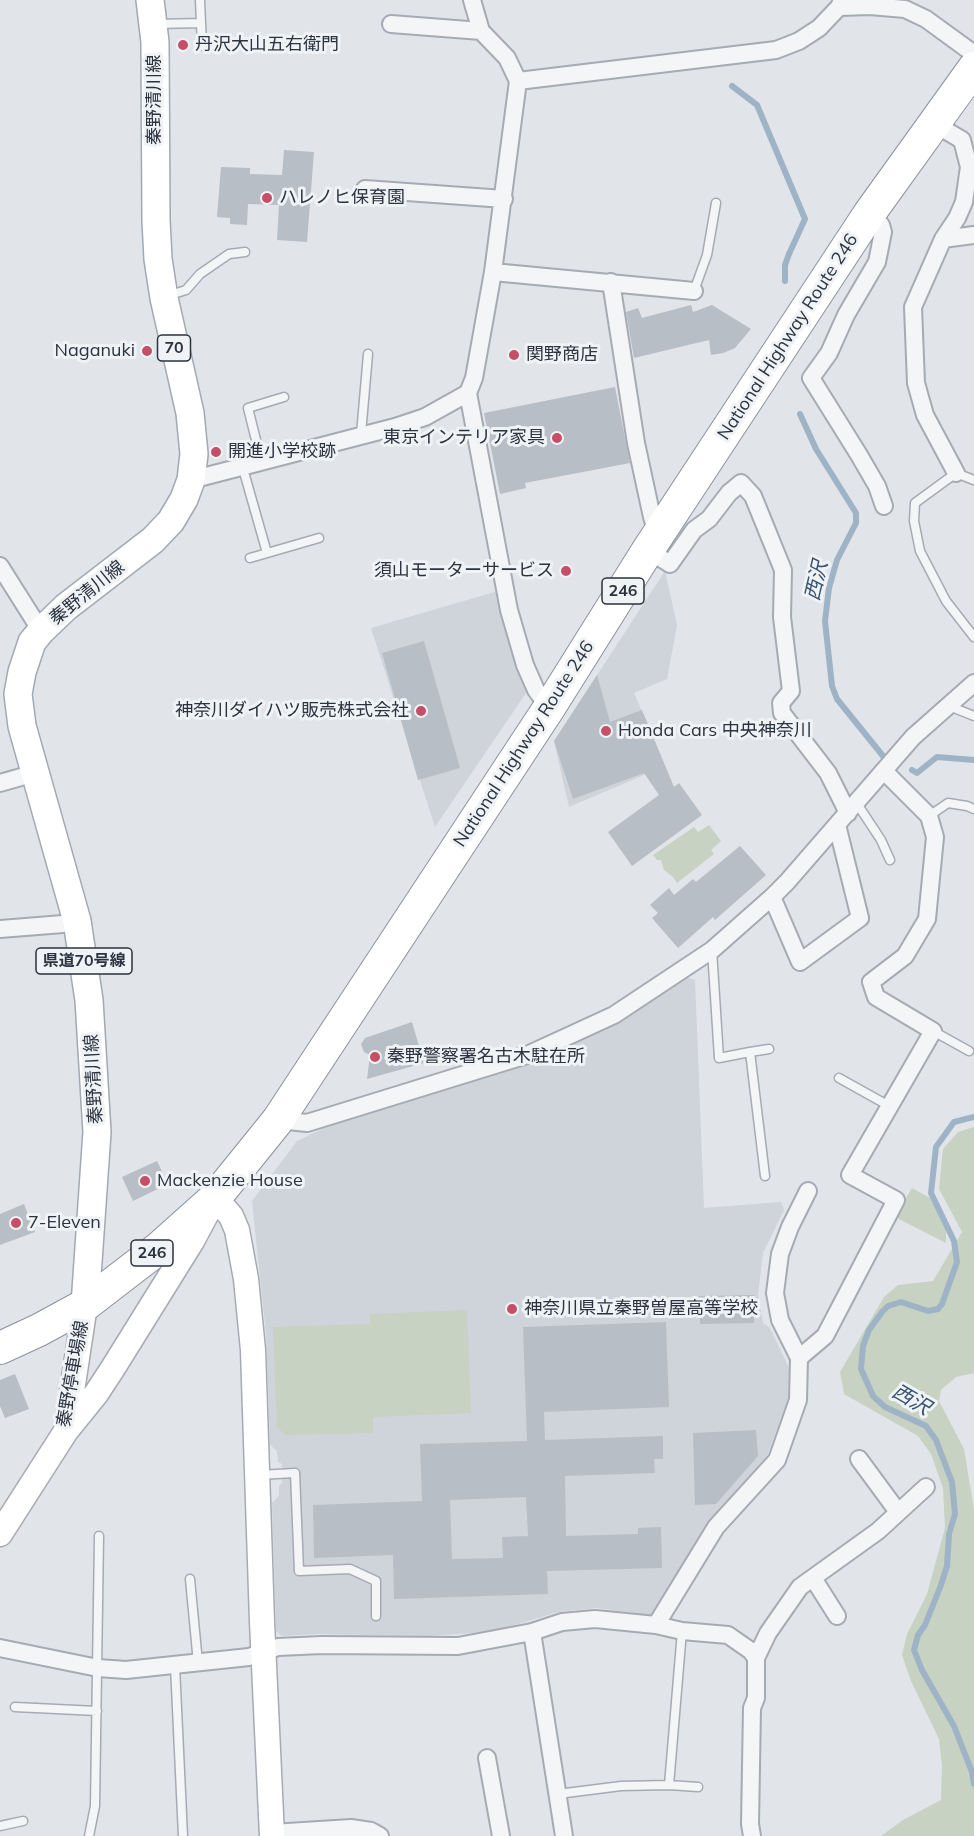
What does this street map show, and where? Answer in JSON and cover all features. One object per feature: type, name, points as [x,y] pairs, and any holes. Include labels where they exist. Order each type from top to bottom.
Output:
[{"type":"highway","name":"National Highway Route 246","points":[[0,1348],[85,1305],[159,1248],[215,1198],[278,1120],[549,708],[653,543],[868,214],[974,68]]},
{"type":"main road","name":"秦野清川線","points":[[85,1305],[97,1132],[89,999],[77,921],[22,726],[18,694],[22,672],[32,642],[66,607],[153,540],[171,521],[184,499],[191,480],[194,454],[190,413],[164,297],[158,259],[152,12]]},
{"type":"street","points":[[472,0],[481,31],[507,58],[518,81],[493,272],[474,378],[468,393],[509,610],[525,665],[536,690],[549,708]]},
{"type":"street","points":[[518,81],[776,50],[799,41],[819,28],[840,4],[905,9],[926,19],[974,54]]},
{"type":"street","points":[[391,24],[481,31]]},
{"type":"street","points":[[933,123],[962,140],[969,167],[964,202],[957,218],[943,239],[913,307],[916,383],[925,415],[956,473]]},
{"type":"street","points":[[365,189],[504,199]]},
{"type":"street","points":[[868,214],[881,225],[883,232],[877,262],[846,315],[829,353],[811,378],[877,486],[884,506]]},
{"type":"street","points":[[943,239],[974,235]]},
{"type":"street","points":[[493,272],[694,291]]},
{"type":"street","points":[[611,282],[636,442],[652,517],[653,543],[670,564],[694,530],[710,519],[729,494],[741,483],[753,496],[783,570],[782,617],[791,691],[781,703],[782,713],[828,773],[847,813],[860,918],[800,962],[772,897]]},
{"type":"street","points":[[191,480],[395,427],[425,417],[468,393]]},
{"type":"street","points":[[0,566],[41,631]]},
{"type":"street","points":[[278,1120],[307,1123],[527,1055],[614,1015],[712,950],[772,897],[788,882],[913,737],[974,683]]},
{"type":"street","points":[[799,1358],[825,1336],[896,1200],[850,1175],[933,1031],[876,997],[871,982],[905,956],[927,919],[935,837],[929,816],[884,771]]},
{"type":"street","points":[[0,783],[35,773]]},
{"type":"street","points":[[0,929],[77,921]]},
{"type":"street","points":[[656,1625],[716,1527],[777,1460],[798,1400],[799,1358],[780,1320],[775,1293],[780,1254],[790,1227],[808,1191]]},
{"type":"street","points":[[66,1431],[96,1394],[113,1368],[192,1241],[215,1198],[231,1216],[237,1230],[246,1279],[253,1350],[263,1653],[272,1834],[351,1828],[371,1831],[380,1836]]},
{"type":"street","name":"秦野停車場線","points":[[0,1534],[66,1431],[85,1305]]},
{"type":"street","points":[[860,1459],[898,1512]]},
{"type":"street","points":[[752,1836],[750,1824],[752,1708],[756,1698],[756,1658],[768,1633],[800,1587],[847,1555],[926,1487]]},
{"type":"street","points":[[813,1578],[837,1616]]},
{"type":"street","points":[[0,1648],[98,1668],[126,1670],[249,1657],[279,1647],[458,1646],[532,1632],[562,1622],[595,1618],[656,1625],[682,1631],[728,1635],[751,1651],[756,1658]]},
{"type":"street","points":[[532,1632],[564,1836]]},
{"type":"street","points":[[487,1758],[501,1836]]},
{"type":"lane","points":[[201,0],[202,46]]},
{"type":"lane","points":[[152,12],[201,23]]},
{"type":"lane","points":[[694,291],[707,255],[716,203]]},
{"type":"lane","points":[[164,297],[186,290],[200,274],[230,254],[245,252]]},
{"type":"lane","points":[[361,434],[368,354]]},
{"type":"lane","points":[[261,460],[248,408],[284,397]]},
{"type":"lane","points":[[242,465],[267,553]]},
{"type":"lane","points":[[974,480],[956,473],[915,503],[914,521],[920,551],[946,601],[974,637]]},
{"type":"lane","points":[[250,558],[320,538]]},
{"type":"lane","points":[[948,705],[974,716]]},
{"type":"lane","points":[[929,816],[948,803],[974,809]]},
{"type":"lane","points":[[847,813],[881,840],[890,860]]},
{"type":"lane","points":[[712,950],[718,1058],[769,1049]]},
{"type":"lane","points":[[933,1031],[969,1050]]},
{"type":"lane","points":[[750,1052],[765,1176]]},
{"type":"lane","points":[[839,1078],[891,1107]]},
{"type":"lane","points":[[257,1475],[295,1473],[299,1571],[350,1569],[375,1581],[376,1616]]},
{"type":"lane","points":[[89,1836],[94,1806],[99,1536]]},
{"type":"lane","points":[[190,1579],[198,1663]]},
{"type":"lane","points":[[669,1785],[682,1631]]},
{"type":"lane","points":[[175,1666],[183,1836]]},
{"type":"lane","points":[[15,1707],[97,1710]]},
{"type":"lane","points":[[558,1794],[621,1786],[698,1787]]},
{"type":"lane","points":[[0,1826],[23,1821]]},
{"type":"shaded area","points":[[665,571],[677,625],[667,679],[634,693],[665,766],[569,807],[554,741]]},
{"type":"shaded area","points":[[498,591],[504,622],[526,693],[435,827],[371,628]]},
{"type":"shaded area","name":"神奈川県立秦野曽屋高等学校","points":[[686,977],[695,980],[704,1208],[781,1202],[784,1210],[763,1253],[758,1295],[763,1323],[770,1328],[789,1368],[788,1399],[767,1456],[708,1522],[653,1616],[596,1608],[558,1612],[508,1627],[472,1633],[428,1636],[316,1634],[282,1636],[276,1631],[272,1503],[279,1496],[282,1464],[278,1462],[277,1451],[270,1445],[266,1334],[252,1201],[297,1141],[337,1122],[543,1057],[632,1013]]},
{"type":"green space","points":[[709,825],[721,841],[711,850],[714,854],[677,883],[664,870],[661,860],[657,860],[653,855],[694,827],[698,832]]},
{"type":"green space","points":[[974,1127],[974,1373],[956,1377],[941,1390],[939,1401],[964,1449],[974,1510],[974,1836],[881,1836],[903,1820],[941,1800],[942,1766],[939,1739],[911,1681],[902,1655],[907,1634],[927,1594],[945,1528],[943,1488],[931,1454],[918,1436],[844,1394],[840,1372],[884,1297],[898,1285],[933,1281],[962,1232],[939,1189],[943,1149],[958,1132]]},
{"type":"green space","points":[[912,1188],[930,1198],[946,1229],[946,1243],[895,1217]]},
{"type":"green space","points":[[467,1310],[471,1413],[373,1417],[373,1433],[285,1435],[277,1427],[273,1327],[370,1324],[370,1314]]},
{"type":"building","points":[[284,150],[314,152],[307,242],[277,240],[279,205],[248,204],[247,225],[230,224],[230,218],[217,217],[221,167],[250,168],[250,174],[282,175]]},
{"type":"building","points":[[691,305],[693,312],[712,305],[751,329],[735,348],[723,353],[711,355],[709,340],[634,358],[626,312],[638,308],[642,318]]},
{"type":"building","name":"東京インテリア家具","points":[[615,387],[630,463],[525,483],[526,488],[500,494],[484,413]]},
{"type":"building","name":"神奈川ダイハツ販売株式会社","points":[[424,641],[460,768],[418,780],[382,653]]},
{"type":"building","name":"Honda Cars 中央神奈川","points":[[597,675],[610,722],[642,710],[674,787],[679,783],[702,815],[632,866],[608,832],[659,795],[644,773],[573,799],[554,741]]},
{"type":"building","points":[[740,846],[766,875],[715,920],[713,917],[678,948],[652,918],[658,913],[650,905],[669,888],[674,895],[693,879],[696,882]]},
{"type":"building","points":[[412,1022],[424,1063],[367,1079],[370,1055],[364,1052],[361,1044],[365,1038]]},
{"type":"building","name":"Mackenzie House","points":[[157,1161],[168,1184],[133,1201],[122,1177]]},
{"type":"building","name":"7-Eleven","points":[[24,1204],[35,1232],[0,1245],[0,1214]]},
{"type":"building","points":[[754,1295],[754,1323],[700,1324],[699,1296]]},
{"type":"building","points":[[666,1322],[669,1407],[544,1412],[545,1440],[663,1436],[663,1459],[654,1459],[655,1473],[565,1476],[566,1536],[638,1534],[638,1528],[661,1527],[662,1568],[547,1571],[548,1594],[394,1599],[393,1555],[314,1558],[313,1505],[422,1501],[420,1444],[527,1441],[523,1327]],"holes":[[[526,1497],[528,1536],[502,1537],[503,1558],[452,1559],[450,1500]]]},
{"type":"building","points":[[15,1374],[29,1409],[5,1418],[0,1406],[0,1380]]},
{"type":"building","points":[[756,1430],[758,1456],[716,1504],[695,1505],[693,1433]]},
{"type":"waterway","name":"西沢","points":[[732,86],[757,105],[805,219],[785,265],[785,281]]},
{"type":"waterway","name":"西沢","points":[[800,414],[816,449],[856,513],[856,523],[837,560],[829,588],[825,621],[832,686],[837,699],[883,756]]},
{"type":"waterway","name":"西沢","points":[[912,770],[917,773],[937,757],[974,760]]},
{"type":"waterway","name":"西沢","points":[[974,1117],[954,1122],[936,1147],[931,1193],[954,1241],[957,1262],[942,1304],[938,1309],[928,1311],[901,1302],[888,1306],[869,1330],[863,1346],[861,1369],[873,1396],[885,1407],[926,1426],[936,1440],[952,1482],[955,1514],[949,1534],[947,1566],[914,1650],[922,1670],[954,1726],[972,1772],[974,1784]]},
{"type":"place","name":"丹沢大山五右衛門","points":[[183,45]]},
{"type":"place","name":"ハレノヒ保育園","points":[[267,198]]},
{"type":"place","name":"Naganuki","points":[[147,351]]},
{"type":"place","name":"関野商店","points":[[514,355]]},
{"type":"place","name":"東京インテリア家具","points":[[557,438]]},
{"type":"place","name":"開進小学校跡","points":[[216,452]]},
{"type":"place","name":"須山モーターサービス","points":[[566,571]]},
{"type":"place","name":"神奈川ダイハツ販売株式会社","points":[[421,711]]},
{"type":"place","name":"Honda Cars 中央神奈川","points":[[606,731]]},
{"type":"place","name":"秦野警察署名古木駐在所","points":[[375,1057]]},
{"type":"place","name":"Mackenzie House","points":[[145,1181]]},
{"type":"place","name":"7-Eleven","points":[[16,1223]]},
{"type":"place","name":"神奈川県立秦野曽屋高等学校","points":[[512,1309]]}]
